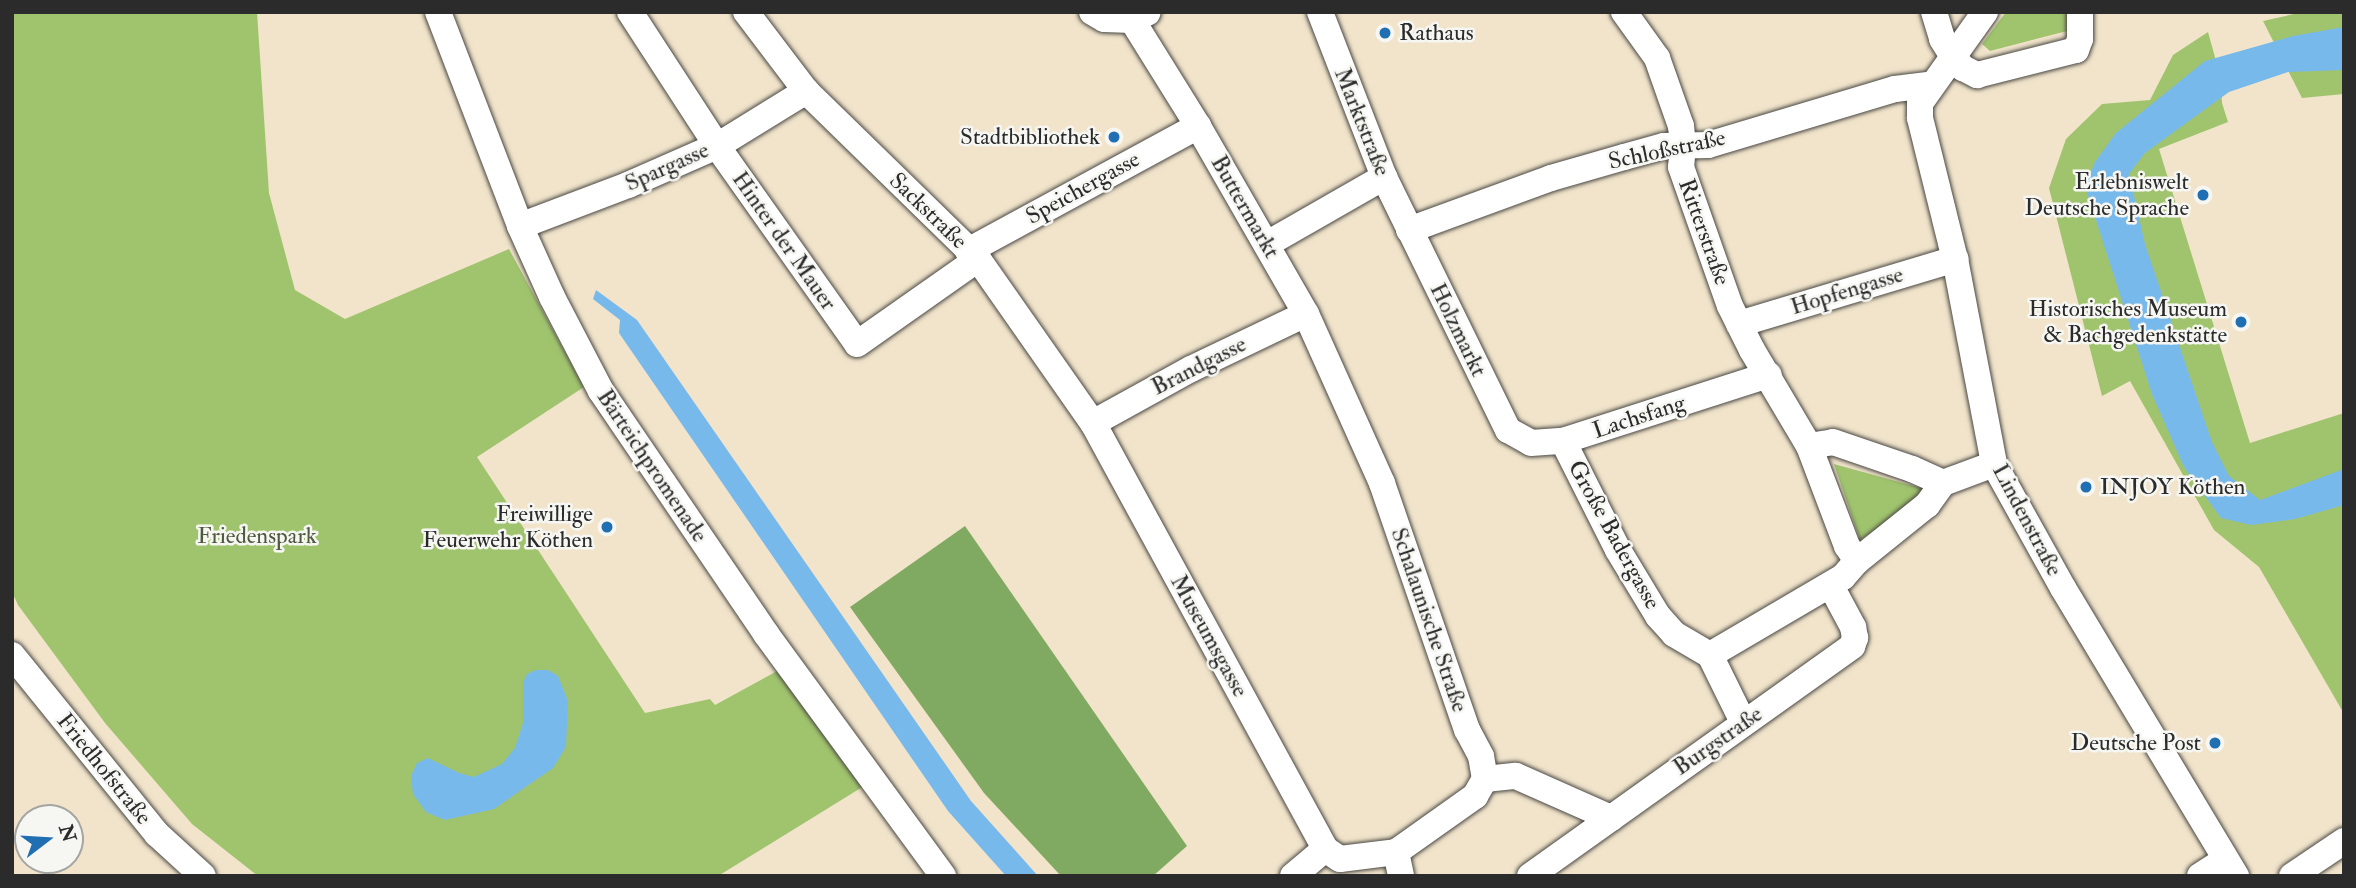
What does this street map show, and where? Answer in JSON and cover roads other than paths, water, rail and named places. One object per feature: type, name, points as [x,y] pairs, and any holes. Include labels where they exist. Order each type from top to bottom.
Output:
[{"type":"street","name":"Bärteichpromenade","points":[[439,12],[520,226],[552,297],[601,391],[766,634],[943,876]]},
{"type":"street","name":"Hinter der Mauer","points":[[630,12],[717,146],[857,344],[973,255]]},
{"type":"street","name":"Sackstraße","points":[[746,12],[806,91],[973,255],[1093,423]]},
{"type":"street","points":[[1092,12],[1104,19],[1140,16]]},
{"type":"street","name":"Marktstraße","points":[[1320,12],[1384,177],[1409,230]]},
{"type":"street","name":"Ritterstraße","points":[[1623,12],[1657,58],[1681,126],[1681,167],[1739,324],[1809,446],[1847,546],[1857,561]]},
{"type":"street","points":[[1934,12],[1942,39],[1952,55],[1963,68],[1977,75],[2076,50],[2080,39],[2080,12]]},
{"type":"street","name":"Lindenstraße","points":[[1985,12],[1930,85],[1920,103],[1920,118],[1955,259],[1994,464],[2063,588],[2231,868]]},
{"type":"street","name":"Buttermarkt","points":[[1140,16],[1198,125],[1306,314],[1347,401],[1381,483]]},
{"type":"street","name":"Schloßstraße","points":[[1409,230],[1551,178],[1664,146],[1708,145],[1895,89],[1930,85]]},
{"type":"street","name":"Spargasse","points":[[520,226],[628,186],[717,146],[806,91]]},
{"type":"street","name":"Speichergasse","points":[[973,255],[1198,125]]},
{"type":"street","points":[[1267,244],[1384,177]]},
{"type":"street","name":"Holzmarkt","points":[[1409,230],[1508,430]]},
{"type":"street","name":"Hopfengasse","points":[[1739,324],[1955,259]]},
{"type":"street","name":"Brandgasse","points":[[1093,423],[1202,363],[1306,314]]},
{"type":"street","name":"Lachsfang","points":[[1508,430],[1531,443],[1563,441],[1769,375]]},
{"type":"street","name":"Museumsgasse","points":[[1093,423],[1325,849]]},
{"type":"street","name":"Große Badergasse","points":[[1563,441],[1618,550],[1658,616],[1674,634],[1710,655]]},
{"type":"street","points":[[1809,446],[1833,442],[1912,469],[1943,483]]},
{"type":"street","points":[[1743,723],[1710,655],[1831,586],[1857,561],[1927,505],[1943,483],[1994,464]]},
{"type":"street","name":"Schalaunische Straße","points":[[1381,483],[1467,730],[1488,777]]},
{"type":"street","name":"Burgstraße","points":[[1530,876],[1852,646],[1855,638],[1853,627],[1831,586]]},
{"type":"street","name":"Friedhofstraße","points":[[12,655],[157,834],[203,876]]},
{"type":"street","points":[[1293,876],[1325,849],[1340,859],[1399,864],[1488,777],[1611,818]]},
{"type":"street","points":[[2292,876],[2344,841]]},
{"type":"street","points":[[2200,876],[2231,868]]},
{"type":"water","points":[[2344,27],[2344,70],[2288,72],[2229,92],[2145,153],[2129,174],[2145,244],[2212,442],[2229,476],[2260,500],[2344,469],[2344,505],[2295,519],[2251,525],[2221,518],[2184,467],[2152,394],[2085,186],[2095,162],[2116,133],[2205,61],[2293,36]]},
{"type":"water","points":[[596,290],[637,320],[971,801],[1038,876],[1006,876],[948,811],[619,333],[620,320],[593,299]]},
{"type":"water","points":[[536,670],[548,670],[558,676],[568,701],[566,747],[553,768],[494,809],[445,820],[426,812],[413,794],[411,776],[417,763],[428,758],[474,777],[502,764],[515,748],[523,723],[523,683],[527,674]]},
{"type":"place","name":"Rathaus","points":[[1385,33]]},
{"type":"place","name":"Stadtbibliothek","points":[[1114,137]]},
{"type":"place","name":"Erlebniswelt Deutsche Sprache","points":[[2203,195]]},
{"type":"place","name":"Historisches Museum & Bachgedenkstätte","points":[[2241,322]]},
{"type":"place","name":"INJOY Köthen","points":[[2086,487]]},
{"type":"place","name":"Freiwillige Feuerwehr Köthen","points":[[607,527]]},
{"type":"place","name":"Deutsche Post","points":[[2215,743]]},
{"type":"park label","name":"Friedenspark","points":[[257,536]]}]
